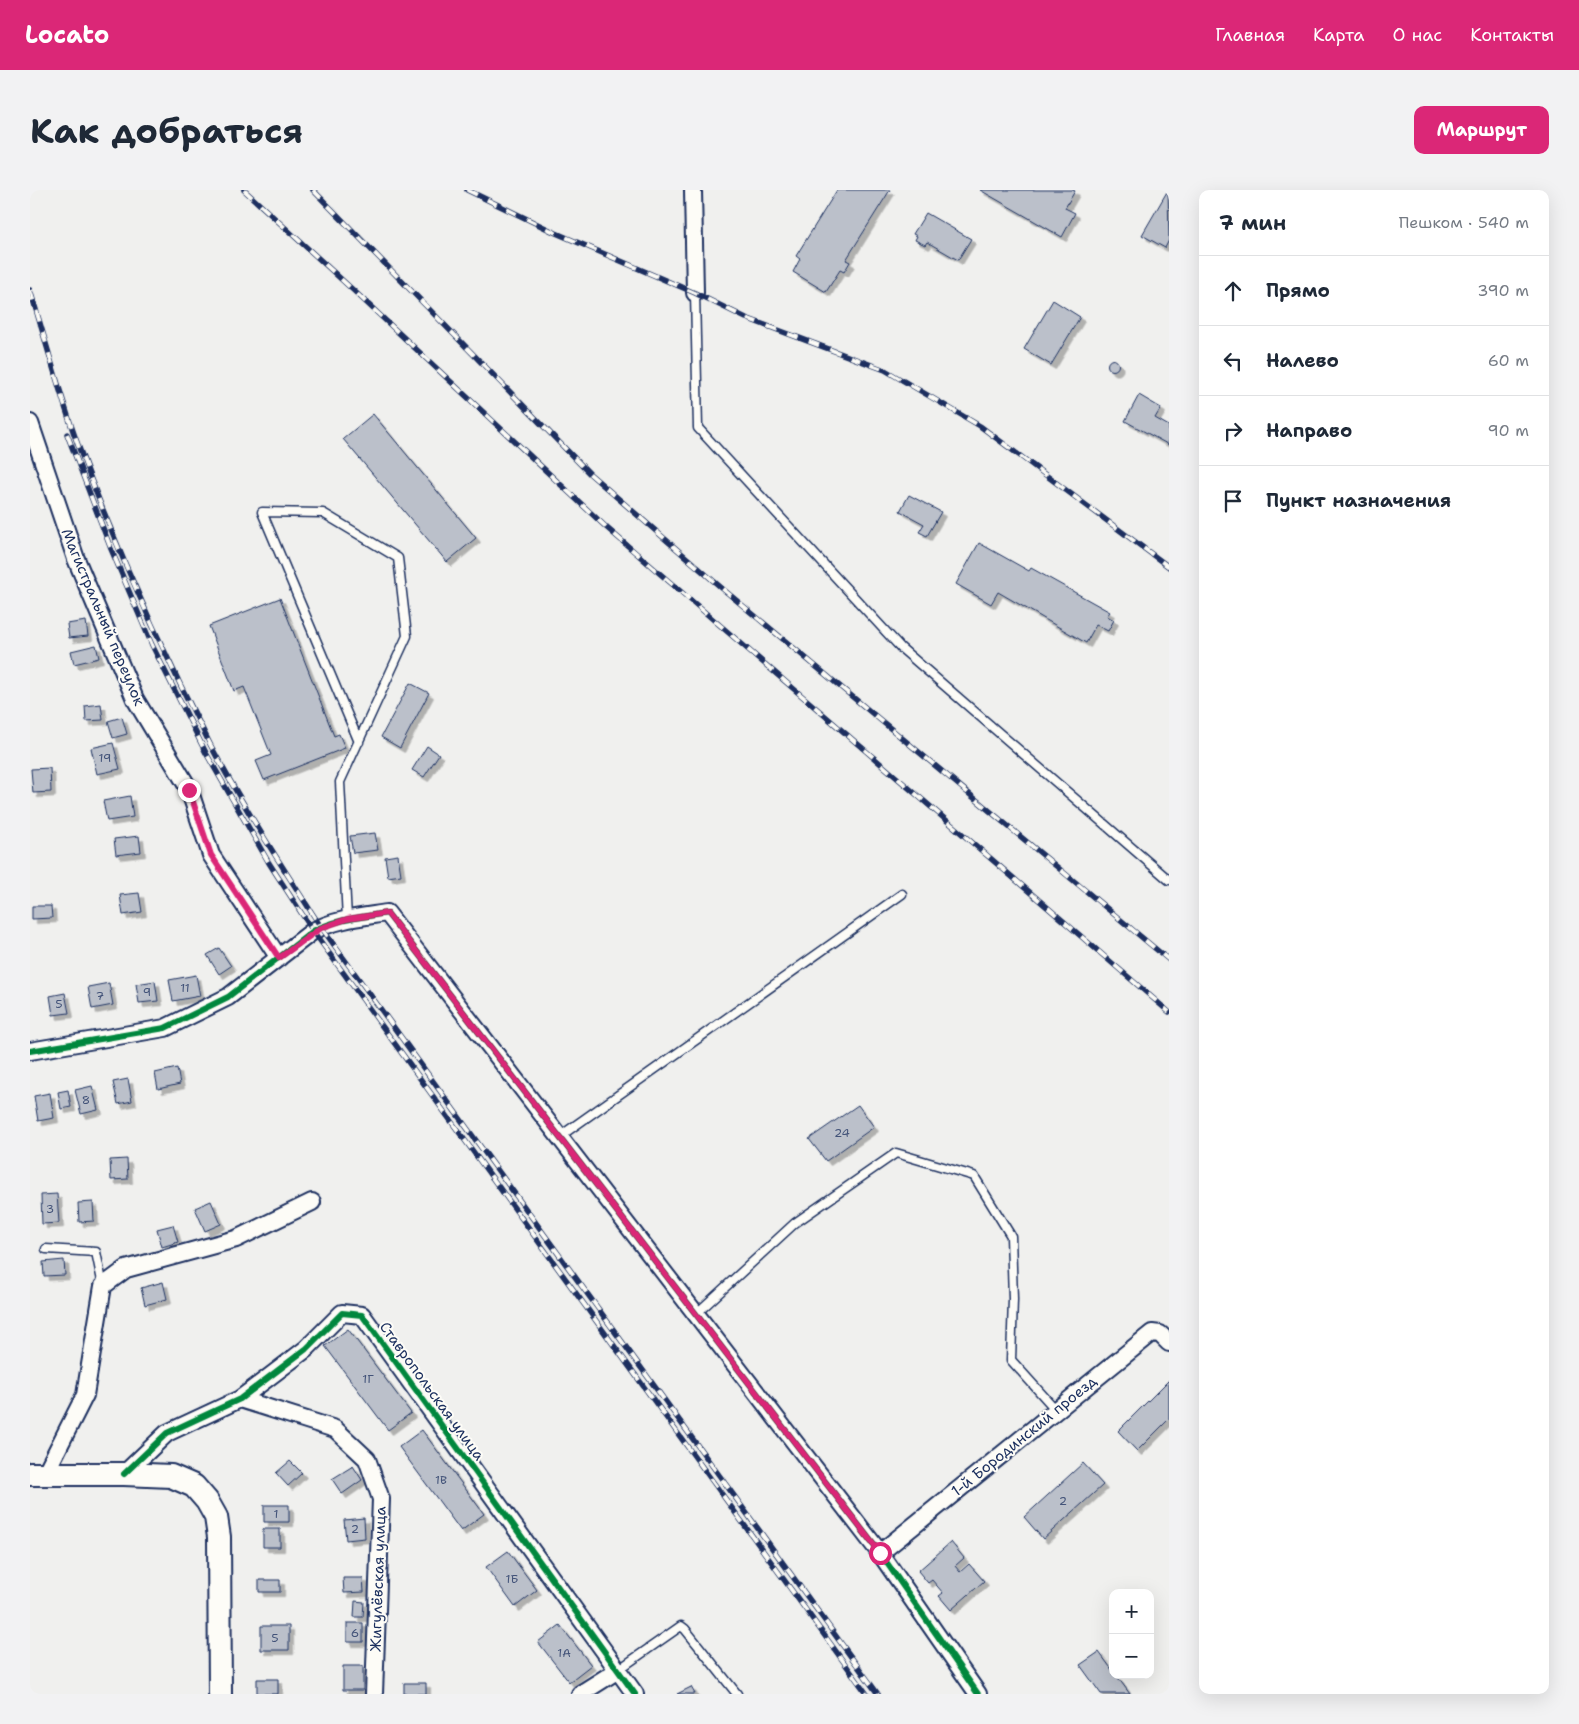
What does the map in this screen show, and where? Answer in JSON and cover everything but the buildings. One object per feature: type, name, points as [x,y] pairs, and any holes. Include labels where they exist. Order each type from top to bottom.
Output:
[{"type":"street","points":[[693,190],[695,293]]},
{"type":"street","name":"Магистральный переулок","points":[[30,423],[76,559],[135,700],[189,790],[211,855],[279,958]]},
{"type":"street","points":[[30,1051],[165,1028],[228,997],[313,931],[347,919],[387,913],[880,1553],[978,1694]]},
{"type":"street","points":[[37,1474],[85,1395],[103,1286],[126,1269],[236,1239],[312,1202]]},
{"type":"street","name":"Ставропольская улица","points":[[124,1474],[167,1433],[240,1399],[306,1349],[342,1313],[362,1316],[618,1670]]},
{"type":"street","name":"1-й Бородинский проезд","points":[[880,1553],[1152,1333],[1160,1334],[1169,1343]]},
{"type":"street","name":"Жигулёвская улица","points":[[240,1399],[335,1429],[367,1459],[381,1499],[374,1694]]},
{"type":"street","points":[[37,1474],[171,1476],[194,1486],[208,1501],[216,1517],[219,1537],[220,1694]]},
{"type":"street","points":[[580,1694],[618,1670],[636,1694]]},
{"type":"lane","points":[[695,293],[698,428],[901,648],[1169,880]]},
{"type":"lane","points":[[347,919],[340,782],[359,742],[406,636],[398,558],[323,512],[262,512],[359,742]]},
{"type":"lane","points":[[559,1137],[902,894]]},
{"type":"lane","points":[[696,1314],[795,1223],[896,1153],[974,1176],[1011,1236],[1013,1299],[1011,1360],[1056,1410]]},
{"type":"lane","points":[[46,1249],[96,1252],[103,1286]]},
{"type":"lane","points":[[618,1670],[681,1626],[737,1694]]},
{"type":"railway","points":[[244,190],[607,528],[1169,1012]]},
{"type":"railway","points":[[313,190],[590,474],[724,590],[1169,960]]},
{"type":"railway","points":[[467,190],[556,233],[695,293],[746,318],[885,370],[980,426],[1169,567]]},
{"type":"railway","points":[[30,290],[71,426],[124,560],[192,709],[250,815],[321,927],[878,1694]]},
{"type":"railway","points":[[67,434],[111,549],[152,645],[206,753],[269,863],[313,931],[867,1694]]},
{"type":"cycle path","points":[[30,1051],[165,1028],[228,997],[313,931],[340,921],[387,913],[880,1553],[978,1694]]},
{"type":"cycle path","points":[[124,1474],[167,1433],[240,1399],[306,1349],[342,1313],[362,1315],[635,1694]]},
{"type":"route","points":[[189,790],[211,855],[279,958],[313,931],[347,919],[387,913],[880,1553]]}]
